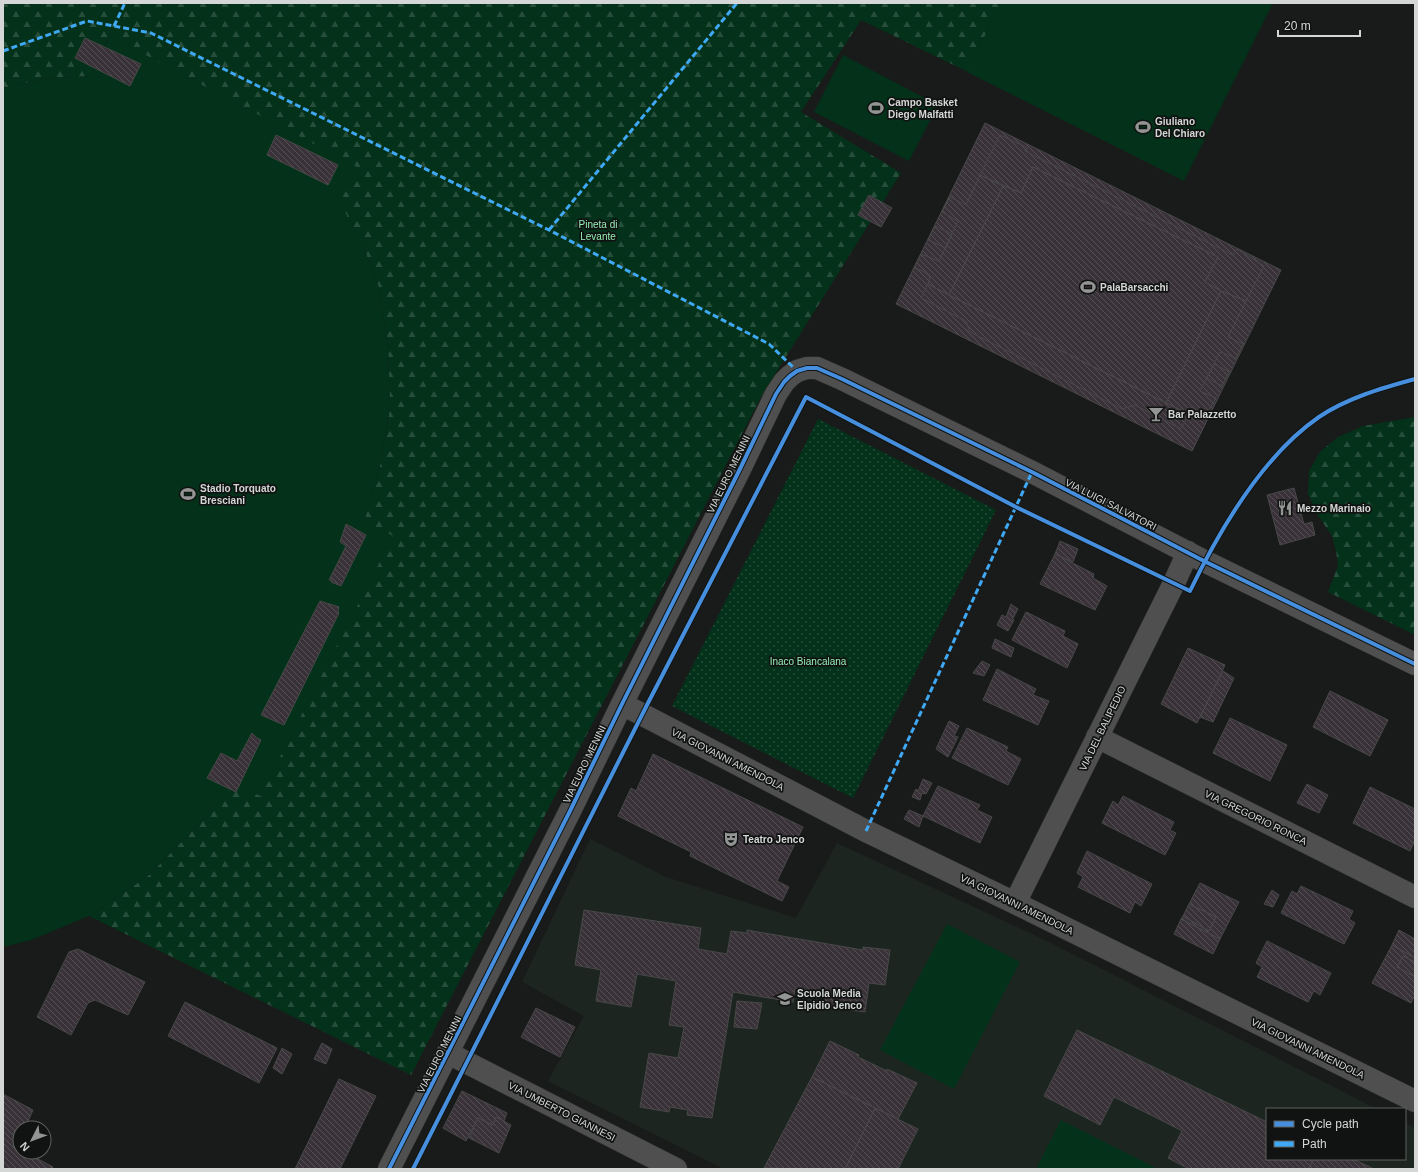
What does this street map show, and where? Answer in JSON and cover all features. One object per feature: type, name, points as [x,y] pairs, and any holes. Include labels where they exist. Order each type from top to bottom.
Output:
[{"type":"street","name":"VIA LUIGI SALVATORI","points":[[798,371],[811,367],[842,379],[1032,472],[1188,552],[1415,664]]},
{"type":"street","name":"VIA EURO MENINI","points":[[389,1169],[570,811],[776,394],[784,382],[798,371]]},
{"type":"street","name":"VIA DEL BALIPEDIO","points":[[1015,903],[1188,552]]},
{"type":"street","name":"VIA GIOVANNI AMENDOLA","points":[[622,704],[866,831],[1413,1093]]},
{"type":"street","name":"VIA GREGORIO RONCA","points":[[1097,737],[1415,897]]},
{"type":"street","name":"VIA UMBERTO GIANNESI","points":[[448,1052],[676,1169]]},
{"type":"shaded area","name":"Scuola Media Elpidio Jenco","points":[[590,839],[666,877],[796,918],[837,843],[1047,941],[1375,1108],[1266,1108],[1266,1160],[1406,1160],[1406,1124],[1415,1128],[1415,1169],[724,1169],[548,1081],[584,1016],[522,982]]},
{"type":"green space","name":"Pineta di Levante","points":[[3,3],[1002,3],[968,72],[861,20],[801,112],[901,173],[762,395],[411,1075],[89,916],[149,875],[201,822],[229,780],[259,795],[392,536],[364,522],[380,465],[390,408],[388,347],[379,288],[365,251],[339,202],[109,37],[90,76],[44,79],[3,88]]},
{"type":"green space","name":"Giuliano Del Chiaro","points":[[1001,3],[1273,3],[1184,181],[967,72]]},
{"type":"green space","name":"Stadio Torquato Bresciani","points":[[110,36],[357,167],[340,202],[365,251],[379,288],[388,347],[390,407],[380,465],[364,522],[393,536],[260,796],[229,780],[201,822],[149,875],[89,916],[31,940],[3,947],[3,88],[44,79],[90,76]]},
{"type":"green space","name":"Campo Basket Diego Malfatti","points":[[843,55],[938,105],[909,161],[814,112]]},
{"type":"green space","points":[[1415,417],[1415,635],[1328,592],[1338,566],[1336,551],[1332,536],[1317,514],[1308,494],[1309,471],[1320,452],[1338,437],[1363,426]]},
{"type":"green space","name":"Inaco Biancalana","points":[[818,419],[996,510],[853,798],[672,706]]},
{"type":"green space","points":[[947,924],[1020,962],[954,1089],[880,1050]]},
{"type":"green space","points":[[1061,1120],[1158,1169],[1036,1169]]},
{"type":"building","points":[[85,38],[141,64],[130,86],[75,58]]},
{"type":"building","name":"PalaBarsacchi","points":[[985,123],[1281,270],[1192,451],[896,304]]},
{"type":"building","points":[[276,135],[338,165],[328,185],[267,155]]},
{"type":"building","points":[[1000,135],[1028,148],[1025,151],[1233,255],[1237,249],[1264,266],[1246,301],[1221,291],[1205,282],[1218,257],[1033,167],[1021,193],[980,175]]},
{"type":"building","points":[[1033,167],[1218,257],[1205,282],[1221,291],[1166,403],[949,295],[1003,186],[1021,193]]},
{"type":"building","points":[[980,175],[1003,186],[949,295],[928,284],[930,277],[923,271],[914,268],[921,254],[939,261],[958,221],[942,212],[950,197],[966,205]]},
{"type":"building","points":[[869,195],[892,208],[881,227],[858,215]]},
{"type":"building","points":[[935,226],[952,234],[946,248],[928,240]]},
{"type":"building","points":[[928,284],[1189,414],[1181,429],[1135,405],[1122,409],[970,332],[966,321],[921,298]]},
{"type":"building","points":[[1221,291],[1246,301],[1228,337],[1243,344],[1236,358],[1220,352],[1200,391],[1216,398],[1206,415],[1191,407],[1189,414],[1166,403]]},
{"type":"building","points":[[1214,364],[1229,372],[1222,386],[1207,378]]},
{"type":"building","name":"Mezzo Marinaio","points":[[1294,488],[1304,524],[1312,522],[1315,535],[1280,545],[1267,495]]},
{"type":"building","points":[[346,524],[366,535],[341,586],[331,582],[332,580],[329,580],[346,546],[340,542]]},
{"type":"building","points":[[1060,541],[1078,549],[1073,562],[1055,554]]},
{"type":"building","points":[[1055,554],[1094,574],[1093,578],[1107,586],[1095,610],[1040,584]]},
{"type":"building","points":[[320,601],[339,607],[339,613],[284,725],[261,715]]},
{"type":"building","points":[[1011,604],[1018,609],[1008,631],[997,625],[1002,615],[1006,617]]},
{"type":"building","points":[[1026,612],[1065,631],[1063,636],[1078,644],[1067,668],[1012,640]]},
{"type":"building","points":[[995,639],[1014,648],[1011,657],[992,648]]},
{"type":"building","points":[[1188,648],[1225,665],[1197,723],[1161,704]]},
{"type":"building","points":[[982,661],[990,665],[984,676],[973,673]]},
{"type":"building","points":[[997,669],[1036,689],[1033,695],[1049,701],[1038,725],[983,700]]},
{"type":"building","points":[[1223,671],[1234,678],[1213,722],[1200,717]]},
{"type":"building","points":[[1330,691],[1388,720],[1370,756],[1313,727]]},
{"type":"building","points":[[1230,718],[1287,745],[1270,781],[1213,753]]},
{"type":"building","points":[[949,721],[959,726],[954,736],[958,737],[948,757],[936,749]]},
{"type":"building","points":[[967,728],[1008,747],[1006,751],[1021,759],[1008,785],[952,758]]},
{"type":"building","points":[[252,733],[261,740],[236,792],[207,778],[221,753],[237,761]]},
{"type":"building","name":"Teatro Jenco","points":[[653,754],[803,827],[777,881],[789,887],[782,901],[690,856],[691,852],[618,816],[631,788],[636,791]]},
{"type":"building","points":[[923,779],[932,783],[926,794],[922,793],[920,800],[912,797],[916,789],[918,791]]},
{"type":"building","points":[[1307,784],[1328,795],[1319,813],[1297,803]]},
{"type":"building","points":[[938,786],[980,805],[977,810],[992,817],[980,843],[923,816]]},
{"type":"building","points":[[1370,787],[1415,809],[1415,840],[1410,851],[1353,823]]},
{"type":"building","points":[[1123,796],[1174,822],[1170,830],[1176,833],[1165,855],[1102,823],[1113,801],[1118,805]]},
{"type":"building","points":[[909,810],[923,816],[919,827],[904,819]]},
{"type":"building","points":[[1087,851],[1152,884],[1141,906],[1135,902],[1130,913],[1078,887],[1083,877],[1077,873]]},
{"type":"building","points":[[1200,883],[1239,902],[1220,939],[1181,919],[1183,916],[1209,931],[1216,917],[1189,904]]},
{"type":"building","points":[[1301,886],[1353,911],[1349,919],[1355,923],[1344,944],[1281,913],[1292,891],[1297,894]]},
{"type":"building","points":[[1272,890],[1279,895],[1273,907],[1264,904]]},
{"type":"building","points":[[1189,904],[1216,917],[1209,931],[1183,916]]},
{"type":"building","points":[[584,910],[701,928],[698,949],[727,954],[731,931],[747,933],[747,930],[863,950],[863,947],[890,950],[885,985],[869,983],[865,1012],[824,1006],[826,993],[795,988],[793,1002],[733,992],[712,1118],[687,1115],[688,1110],[670,1107],[669,1112],[640,1107],[649,1053],[678,1058],[684,1027],[669,1025],[676,981],[637,974],[631,1007],[596,1001],[601,970],[575,965]]},
{"type":"building","points":[[1181,919],[1220,939],[1213,954],[1174,934]]},
{"type":"building","points":[[1399,930],[1415,939],[1415,958],[1392,945]]},
{"type":"building","points":[[1267,941],[1331,973],[1320,995],[1314,991],[1308,1002],[1257,977],[1262,967],[1256,963]]},
{"type":"building","points":[[1392,945],[1415,958],[1415,962],[1403,956],[1397,967],[1415,977],[1415,994],[1411,1003],[1372,983]]},
{"type":"building","points":[[78,949],[145,982],[128,1015],[95,1000],[88,1003],[71,1035],[37,1017],[69,952]]},
{"type":"building","points":[[1403,956],[1415,962],[1415,977],[1397,967]]},
{"type":"building","points":[[737,1001],[762,1003],[757,1029],[734,1027]]},
{"type":"building","points":[[185,1002],[277,1048],[259,1083],[168,1036]]},
{"type":"building","points":[[536,1008],[575,1027],[560,1057],[521,1037]]},
{"type":"building","points":[[1077,1030],[1266,1122],[1266,1160],[1313,1160],[1308,1169],[1189,1169],[1168,1158],[1182,1131],[1157,1118],[1114,1097],[1100,1125],[1044,1096]]},
{"type":"building","points":[[830,1041],[887,1071],[887,1069],[917,1083],[898,1119],[812,1077]]},
{"type":"building","points":[[322,1043],[332,1049],[326,1064],[314,1059]]},
{"type":"building","points":[[282,1048],[292,1054],[282,1074],[273,1068]]},
{"type":"building","points":[[812,1077],[875,1108],[845,1169],[764,1168]]},
{"type":"building","points":[[339,1079],[376,1096],[340,1169],[295,1169]]},
{"type":"building","points":[[462,1091],[507,1113],[504,1121],[496,1117],[493,1125],[478,1118],[466,1141],[443,1128]]},
{"type":"building","points":[[3,1094],[33,1110],[29,1120],[12,1120],[12,1160],[40,1160],[53,1167],[52,1169],[3,1169]]},
{"type":"building","points":[[875,1108],[918,1129],[898,1169],[845,1169]]},
{"type":"building","points":[[496,1117],[511,1125],[499,1153],[469,1138],[478,1118],[493,1125]]},
{"type":"building","points":[[1313,1160],[1355,1160],[1374,1169],[1308,1169]]},
{"type":"marked path","points":[[114,26],[125,3]]},
{"type":"marked path","points":[[549,230],[737,3]]},
{"type":"marked path","points":[[3,51],[87,21],[151,33],[549,230],[769,344],[797,371]]},
{"type":"marked path","points":[[866,831],[1032,472]]},
{"type":"cycle path","points":[[389,1169],[570,811],[776,394],[784,382],[797,371],[807,368],[817,368],[842,379],[1032,472],[1204,561],[1415,664]]},
{"type":"cycle path","points":[[413,1169],[648,703],[806,397],[1016,507],[1190,591],[1214,544],[1244,496],[1261,473],[1298,433],[1319,417],[1341,404],[1378,390],[1415,379]]},
{"type":"place","name":"Campo Basket Diego Malfatti","points":[[876,108]]},
{"type":"place","name":"Giuliano Del Chiaro","points":[[1143,127]]},
{"type":"place","name":"PalaBarsacchi","points":[[1088,287]]},
{"type":"place","name":"Bar Palazzetto","points":[[1156,414]]},
{"type":"place","name":"Stadio Torquato Bresciani","points":[[188,494]]},
{"type":"place","name":"Mezzo Marinaio","points":[[1285,508]]},
{"type":"place","name":"Teatro Jenco","points":[[731,839]]},
{"type":"place","name":"Scuola Media Elpidio Jenco","points":[[785,999]]}]
